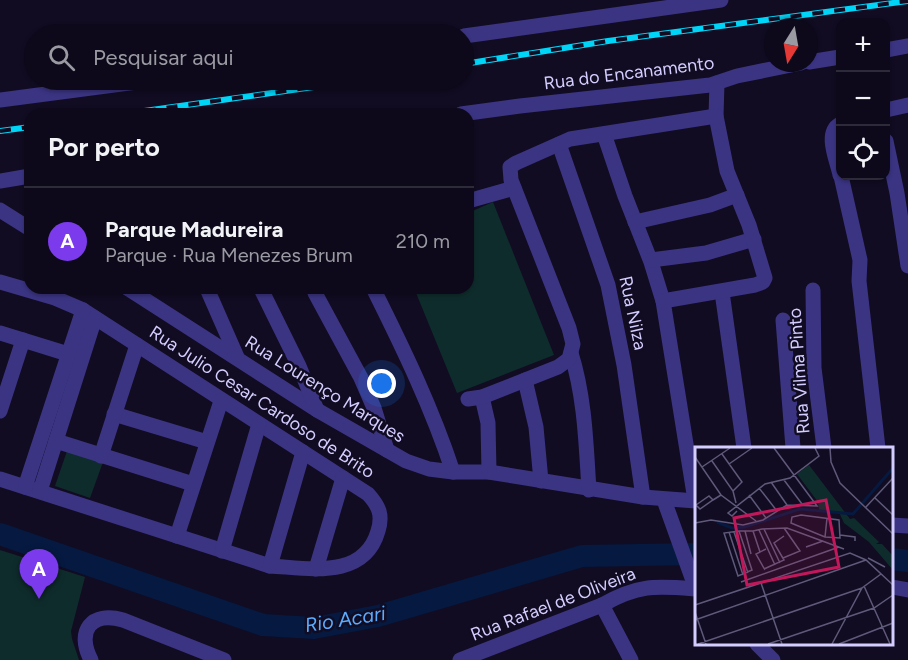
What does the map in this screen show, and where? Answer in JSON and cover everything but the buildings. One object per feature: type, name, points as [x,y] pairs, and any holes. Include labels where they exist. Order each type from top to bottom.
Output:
[{"type":"street","points":[[474,35],[721,0]]},
{"type":"street","points":[[890,49],[908,46]]},
{"type":"street","points":[[818,61],[836,58]]},
{"type":"street","name":"Rua do Encanamento","points":[[474,112],[684,89],[764,71]]},
{"type":"street","points":[[663,301],[760,284],[765,278],[727,171],[716,116],[717,83]]},
{"type":"street","points":[[0,100],[76,90]]},
{"type":"street","points":[[890,109],[908,105]]},
{"type":"street","points":[[489,472],[488,423],[475,398],[565,363],[571,354],[573,344],[569,328],[514,188],[510,167],[570,139],[716,116]]},
{"type":"street","points":[[836,127],[833,130],[836,155]]},
{"type":"street","points":[[604,134],[651,260],[663,301],[695,494]]},
{"type":"street","name":"Rua Nilza","points":[[559,144],[608,285],[624,365],[643,497]]},
{"type":"street","points":[[890,163],[908,266]]},
{"type":"street","points":[[0,181],[24,177]]},
{"type":"street","points":[[842,180],[860,260],[859,281],[878,447]]},
{"type":"street","points":[[474,199],[514,188]]},
{"type":"street","points":[[636,222],[710,205],[737,195]]},
{"type":"street","points":[[0,210],[24,225]]},
{"type":"street","points":[[651,260],[706,253],[753,239]]},
{"type":"street","name":"Rua Julio Cesar Cardoso de Brito","points":[[0,282],[24,287]]},
{"type":"street","name":"Rua Vilma Pinto","points":[[813,290],[814,361],[824,447]]},
{"type":"street","points":[[722,292],[744,447]]},
{"type":"street","name":"Rua Julio Cesar Cardoso de Brito","points":[[0,479],[270,566],[340,568],[368,554],[379,530],[381,516],[378,504],[368,494],[56,294]]},
{"type":"street","name":"Rua Lourenço Marques","points":[[137,294],[317,410],[406,461],[453,472],[489,472],[589,490],[664,500],[695,500]]},
{"type":"street","points":[[209,294],[237,357]]},
{"type":"street","points":[[263,294],[299,366],[317,410]]},
{"type":"street","points":[[316,294],[361,378],[374,408],[387,450]]},
{"type":"street","points":[[376,294],[427,399],[453,472]]},
{"type":"street","points":[[32,489],[68,354],[89,314]]},
{"type":"street","points":[[32,489],[56,441],[89,314]]},
{"type":"street","points":[[783,320],[793,447]]},
{"type":"street","points":[[0,333],[68,354]]},
{"type":"street","points":[[0,411],[4,387],[23,340]]},
{"type":"street","points":[[101,456],[137,345]]},
{"type":"street","points":[[571,354],[578,376],[585,421],[589,490]]},
{"type":"street","points":[[525,380],[536,428],[541,481]]},
{"type":"street","points":[[177,536],[221,400]]},
{"type":"street","points":[[114,414],[207,442]]},
{"type":"street","points":[[222,551],[259,424]]},
{"type":"street","points":[[56,441],[193,484]]},
{"type":"street","points":[[270,566],[303,452]]},
{"type":"street","points":[[316,569],[343,478]]},
{"type":"street","points":[[664,500],[695,585]]},
{"type":"street","points":[[893,525],[908,526]]},
{"type":"street","name":"Rua Rafael de Oliveira","points":[[460,660],[493,655],[621,594],[656,586],[695,585]]},
{"type":"street","points":[[893,587],[908,590]]},
{"type":"street","points":[[602,605],[631,660]]},
{"type":"street","points":[[91,660],[85,649],[84,636],[91,624],[99,618],[113,617],[224,660]]},
{"type":"street","points":[[758,645],[773,660]]},
{"type":"green space","points":[[493,202],[554,355],[457,393],[416,294],[474,294],[474,210]]},
{"type":"green space","points":[[67,451],[103,462],[90,498],[55,486]]},
{"type":"green space","points":[[0,550],[85,577],[71,631],[79,660],[0,660]]},
{"type":"waterway","name":"Rio Acari","points":[[0,534],[263,625],[314,628],[378,616],[582,556],[695,554]]},
{"type":"waterway","name":"Rio Acari","points":[[893,559],[908,561]]},
{"type":"railway","points":[[474,62],[608,41],[908,1]]},
{"type":"railway","points":[[165,108],[292,90]]},
{"type":"railway","points":[[0,131],[24,128]]},
{"type":"place","name":"Parque Madureira","points":[[39,599]]}]
